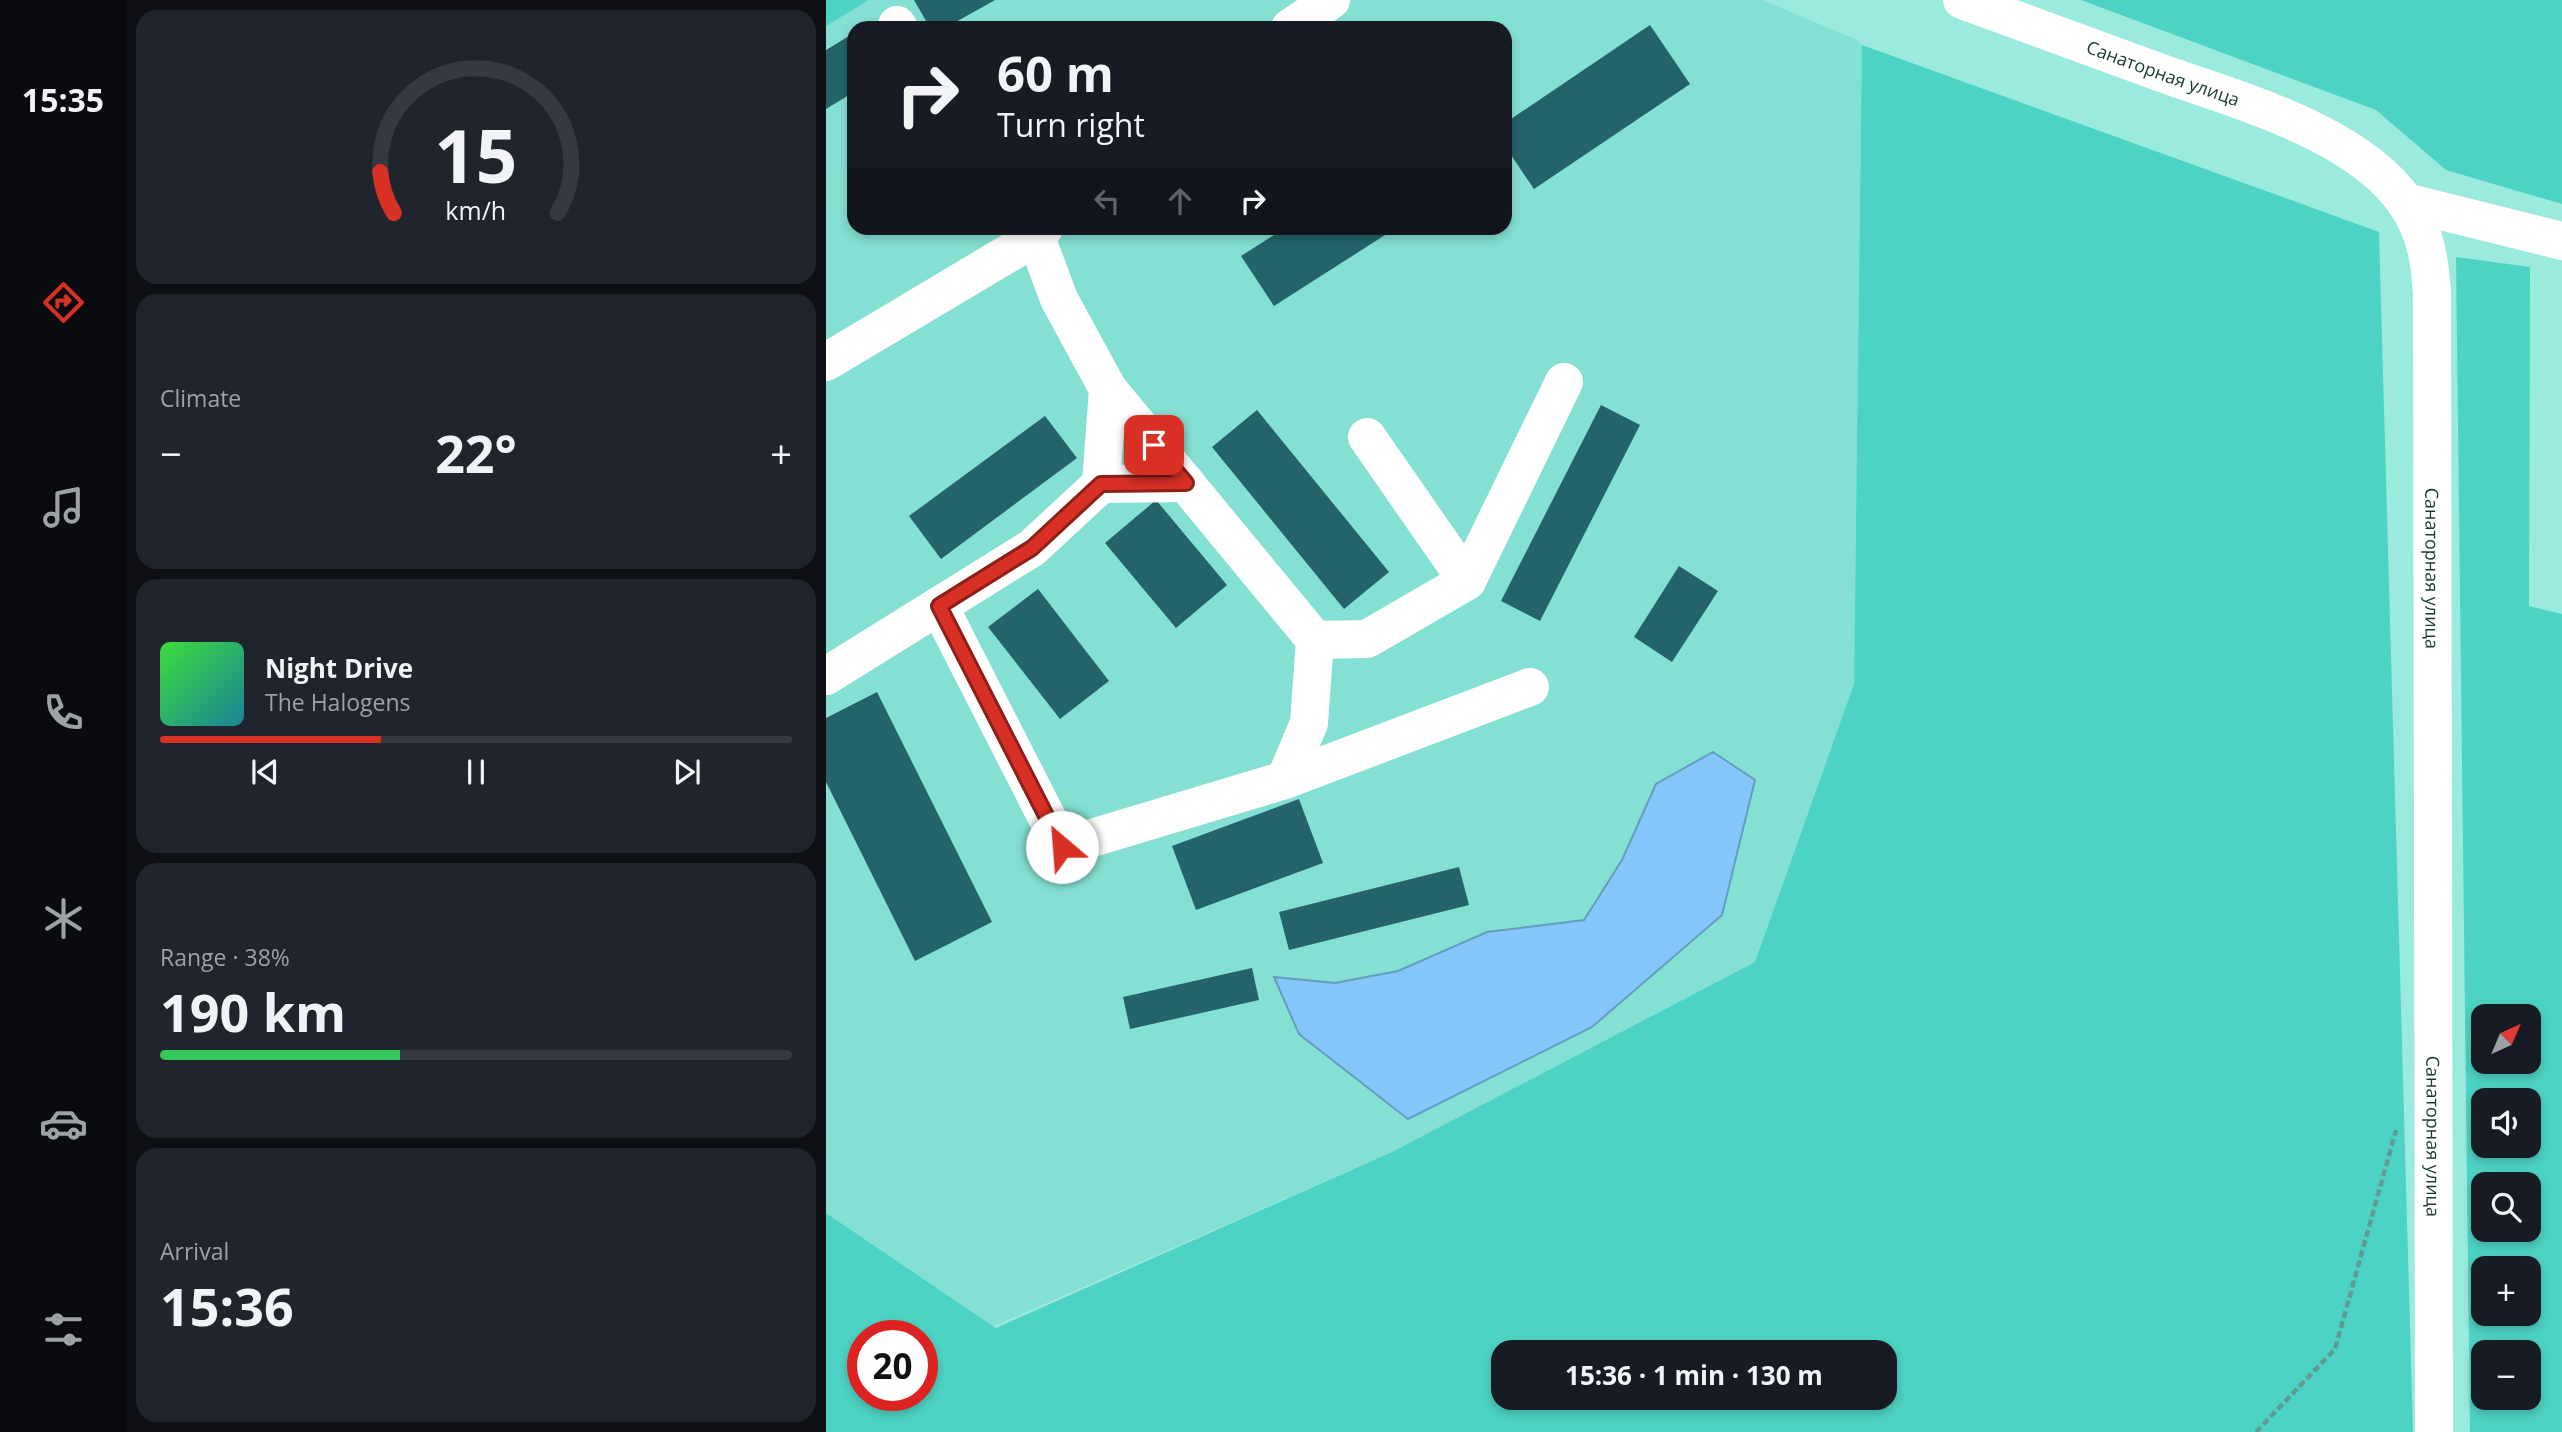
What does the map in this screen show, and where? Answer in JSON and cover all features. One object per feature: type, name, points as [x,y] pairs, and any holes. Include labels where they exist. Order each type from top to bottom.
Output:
[{"type":"street","points":[[1300,21],[1331,0]]},
{"type":"street","name":"Санаторная улица","points":[[1962,0],[2259,108],[2332,140],[2371,165],[2405,202],[2419,225],[2426,246],[2432,293],[2434,1432]]},
{"type":"street","points":[[2405,202],[2562,241]]},
{"type":"street","points":[[826,362],[1029,235]]},
{"type":"street","points":[[1036,235],[1059,299],[1108,389],[1315,640],[1309,723],[1285,780]]},
{"type":"street","points":[[1315,640],[1367,639],[1467,580],[1564,382]]},
{"type":"street","points":[[1101,484],[1108,389]]},
{"type":"street","points":[[1367,436],[1467,580]]},
{"type":"street","points":[[826,676],[1032,548],[1101,484],[1186,483]]},
{"type":"street","points":[[939,606],[1062,847],[1285,780],[1530,687]]},
{"type":"path","points":[[2256,1432],[2335,1349],[2399,1122]]},
{"type":"shaded area","points":[[826,0],[869,0],[826,26]]},
{"type":"shaded area","points":[[869,0],[1763,0],[1857,40],[1862,45],[1854,684],[1755,962],[1392,1152],[994,1326],[826,1213],[826,26]]},
{"type":"shaded area","points":[[2081,0],[2562,0],[2562,204],[2446,170],[2376,110]]},
{"type":"shaded area","points":[[1862,45],[2379,232],[2413,1432],[826,1432],[826,1213],[996,1328],[1392,1152],[1755,962],[1854,684]]},
{"type":"shaded area","points":[[2456,257],[2530,267],[2529,606],[2562,614],[2562,1432],[2470,1432]]},
{"type":"water","points":[[1713,752],[1755,780],[1722,915],[1592,1027],[1408,1119],[1299,1034],[1274,977],[1335,983],[1398,971],[1487,932],[1584,920],[1622,860],[1656,784]]},
{"type":"building","points":[[914,0],[995,0],[958,21],[926,21]]},
{"type":"building","points":[[1650,25],[1690,84],[1534,189],[1512,156],[1512,118]]},
{"type":"building","points":[[847,37],[847,96],[826,109],[826,50]]},
{"type":"building","points":[[1274,235],[1385,235],[1274,306],[1241,256]]},
{"type":"building","points":[[1601,405],[1640,425],[1540,621],[1501,601]]},
{"type":"building","points":[[1257,410],[1389,572],[1344,609],[1212,447]]},
{"type":"building","points":[[1045,416],[1077,458],[941,559],[909,516]]},
{"type":"building","points":[[1156,500],[1227,585],[1176,628],[1105,543]]},
{"type":"building","points":[[1679,566],[1718,591],[1672,662],[1634,637]]},
{"type":"building","points":[[1038,589],[1109,681],[1060,719],[988,627]]},
{"type":"building","points":[[877,692],[992,922],[915,961],[826,782],[826,718]]},
{"type":"building","points":[[1299,799],[1323,863],[1196,910],[1172,846]]},
{"type":"building","points":[[1459,867],[1469,905],[1289,950],[1279,912]]},
{"type":"building","points":[[1252,968],[1259,1000],[1130,1029],[1123,997]]},
{"type":"route","points":[[1062,847],[939,606],[1032,548],[1101,484],[1186,483],[1154,445]]}]
